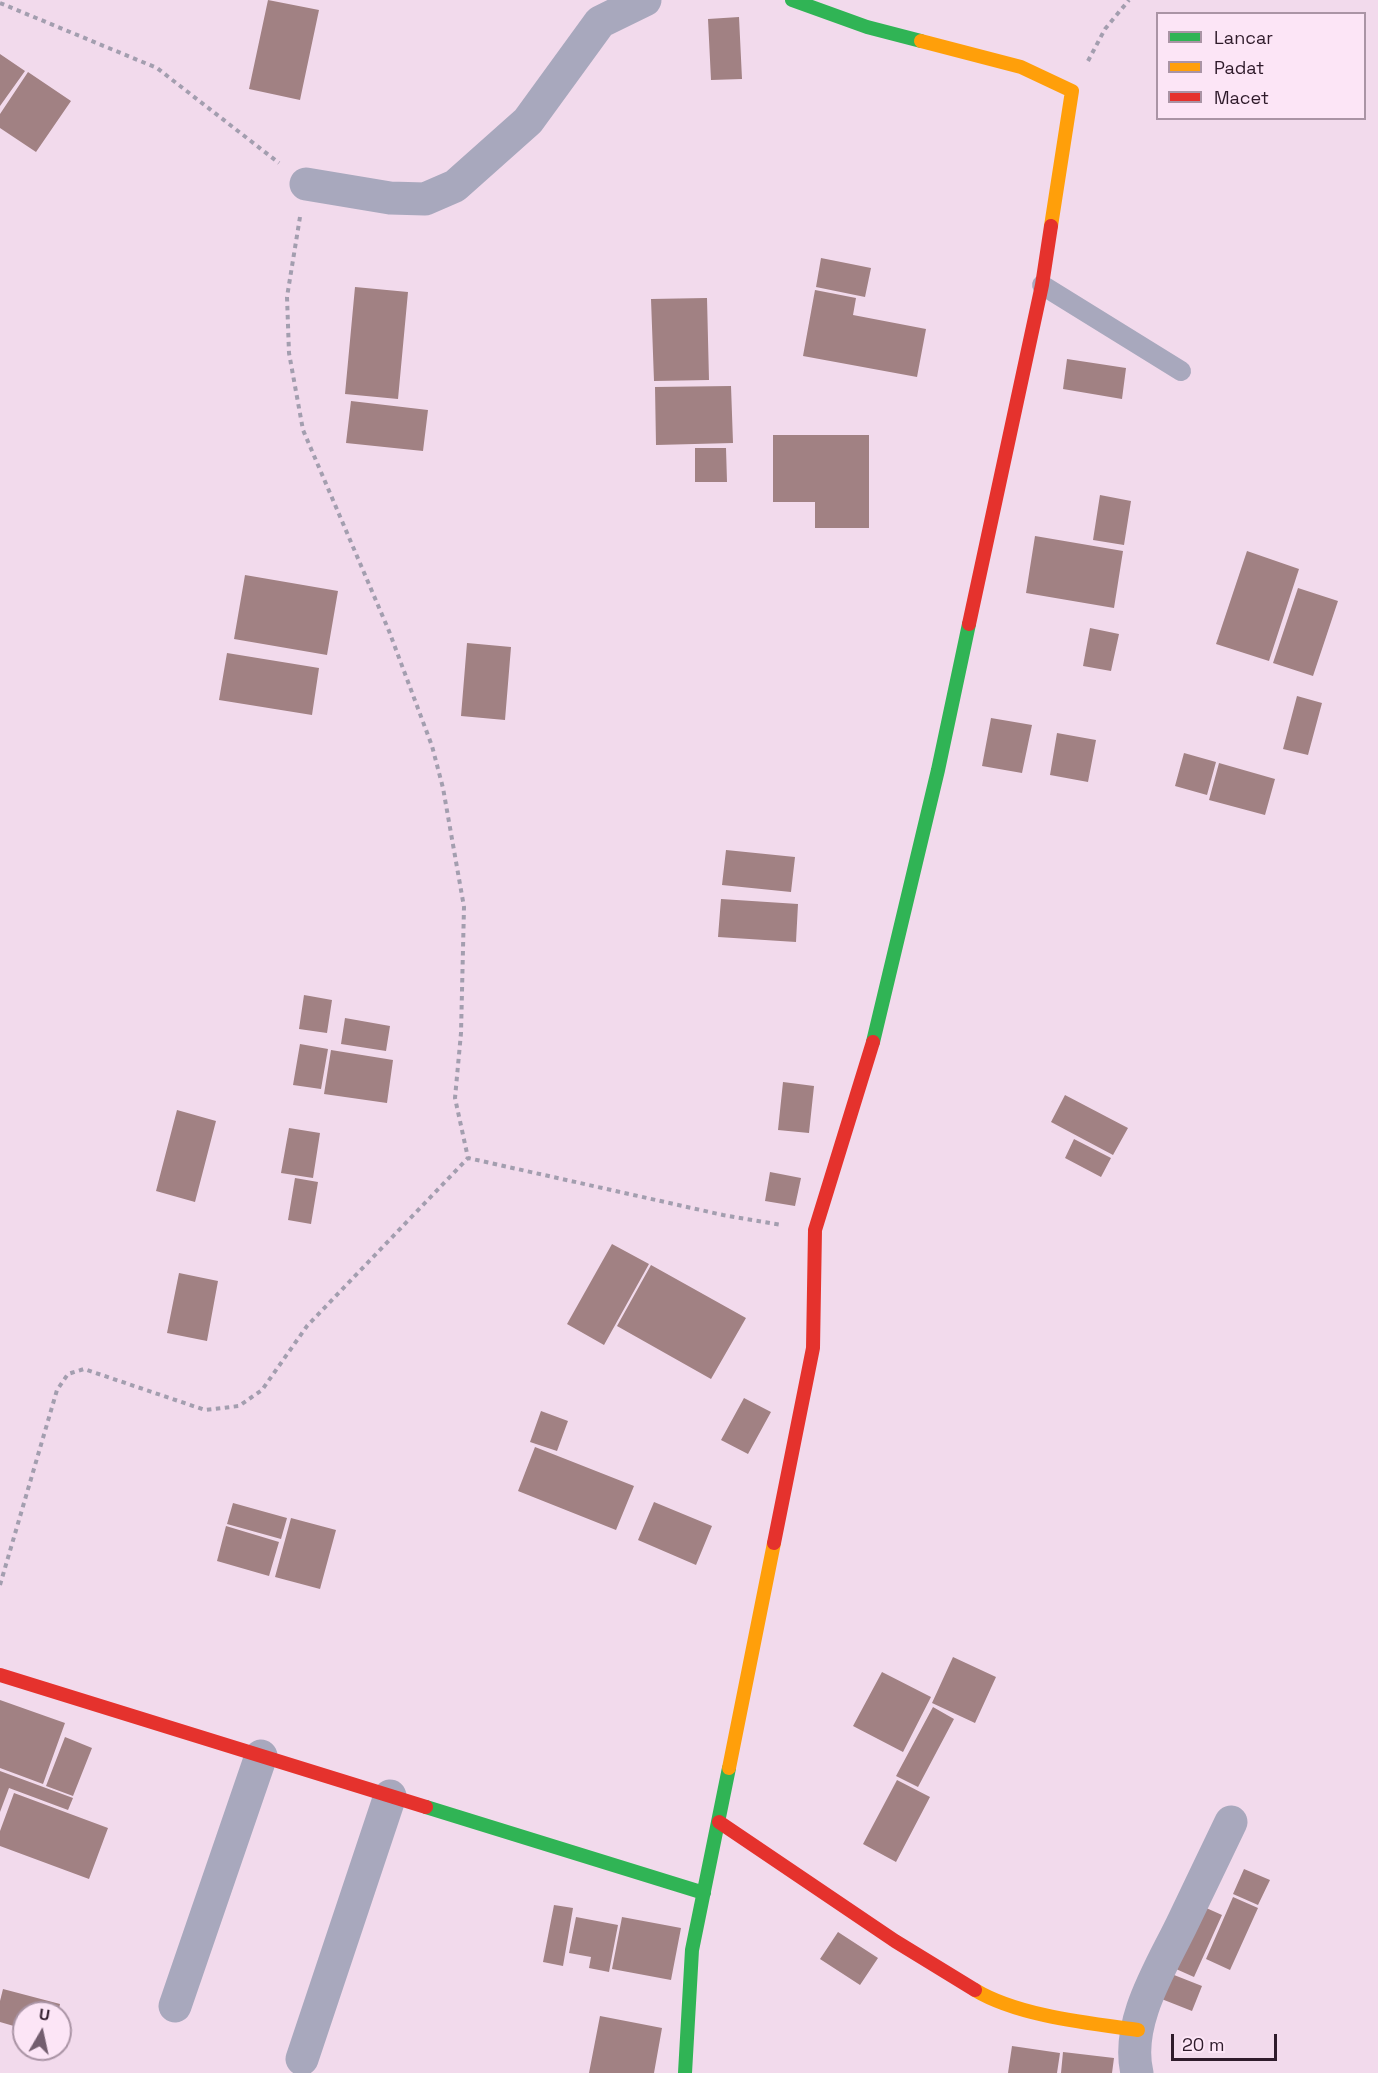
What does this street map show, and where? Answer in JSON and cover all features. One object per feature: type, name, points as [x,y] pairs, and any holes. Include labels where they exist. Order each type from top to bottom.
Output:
[{"type":"street","points":[[306,184],[390,198],[424,199],[455,186],[528,121],[600,22],[645,0]]},
{"type":"street","points":[[685,2073],[692,1950],[813,1348],[815,1230],[866,1070],[938,770],[1042,285],[1072,91],[1022,67],[867,27],[792,0]]},
{"type":"street","points":[[0,1675],[704,1893]]},
{"type":"street","points":[[175,2006],[261,1756]]},
{"type":"street","points":[[302,2059],[390,1796]]},
{"type":"street","points":[[719,1822],[895,1941],[987,1997],[1062,2019],[1138,2030]]},
{"type":"street","points":[[1137,2073],[1134,2059],[1138,2030],[1149,1994],[1231,1822]]},
{"type":"lane","points":[[1042,285],[1180,371]]},
{"type":"path","points":[[1072,91],[1105,29],[1129,0]]},
{"type":"path","points":[[0,3],[157,68],[306,184],[287,297],[289,353],[303,430],[389,631],[432,747],[443,788],[464,907],[461,1033],[455,1098],[468,1158]]},
{"type":"path","points":[[468,1158],[723,1215],[815,1230]]},
{"type":"path","points":[[0,1585],[57,1390],[68,1374],[84,1369],[205,1410],[239,1406],[262,1390],[307,1326],[468,1158]]},
{"type":"building","points":[[268,0],[319,10],[300,100],[249,89]]},
{"type":"building","points":[[739,17],[742,79],[711,80],[708,19]]},
{"type":"building","points":[[0,54],[25,71],[0,106]]},
{"type":"building","points":[[28,72],[71,101],[36,152],[0,128],[0,114]]},
{"type":"building","points":[[821,258],[871,268],[865,297],[816,287]]},
{"type":"building","points":[[355,287],[408,292],[398,399],[345,394]]},
{"type":"building","points":[[815,290],[856,298],[853,315],[926,329],[917,377],[803,356]]},
{"type":"building","points":[[707,298],[709,380],[654,381],[651,299]]},
{"type":"building","points":[[1067,359],[1126,368],[1122,399],[1063,389]]},
{"type":"building","points":[[731,386],[733,443],[656,445],[655,387]]},
{"type":"building","points":[[351,401],[428,410],[423,451],[346,443]]},
{"type":"building","points":[[773,435],[869,435],[869,528],[815,528],[815,502],[773,502]]},
{"type":"building","points":[[695,448],[726,448],[727,482],[695,482]]},
{"type":"building","points":[[1100,495],[1131,501],[1124,545],[1093,540]]},
{"type":"building","points":[[1035,536],[1123,551],[1114,608],[1026,593]]},
{"type":"building","points":[[1247,551],[1299,569],[1269,661],[1216,644]]},
{"type":"building","points":[[245,575],[338,591],[327,655],[234,639]]},
{"type":"building","points":[[1298,588],[1338,601],[1313,676],[1273,663]]},
{"type":"building","points":[[1090,628],[1119,634],[1111,671],[1083,666]]},
{"type":"building","points":[[467,643],[511,647],[505,720],[461,716]]},
{"type":"building","points":[[227,653],[319,668],[312,715],[219,700]]},
{"type":"building","points":[[1297,696],[1322,703],[1308,755],[1283,749]]},
{"type":"building","points":[[991,718],[1032,725],[1022,773],[982,766]]},
{"type":"building","points":[[1057,733],[1096,740],[1088,782],[1050,775]]},
{"type":"building","points":[[1184,753],[1216,762],[1207,795],[1175,786]]},
{"type":"building","points":[[1219,763],[1275,779],[1265,815],[1209,800]]},
{"type":"building","points":[[726,850],[795,857],[791,892],[722,885]]},
{"type":"building","points":[[721,899],[798,904],[796,942],[718,937]]},
{"type":"building","points":[[304,995],[332,1000],[327,1033],[299,1029]]},
{"type":"building","points":[[345,1018],[390,1026],[386,1051],[341,1044]]},
{"type":"building","points":[[300,1044],[328,1049],[321,1089],[293,1085]]},
{"type":"building","points":[[331,1050],[393,1060],[387,1103],[324,1094]]},
{"type":"building","points":[[783,1082],[814,1086],[809,1133],[778,1130]]},
{"type":"building","points":[[1065,1095],[1128,1128],[1113,1155],[1051,1122]]},
{"type":"building","points":[[177,1110],[216,1121],[195,1202],[156,1191]]},
{"type":"building","points":[[289,1128],[320,1133],[313,1178],[281,1173]]},
{"type":"building","points":[[1074,1139],[1111,1158],[1101,1177],[1065,1158]]},
{"type":"building","points":[[770,1172],[801,1178],[795,1206],[765,1201]]},
{"type":"building","points":[[295,1178],[318,1182],[311,1224],[288,1220]]},
{"type":"building","points":[[612,1244],[649,1264],[604,1345],[567,1324]]},
{"type":"building","points":[[651,1265],[746,1318],[711,1379],[617,1326]]},
{"type":"building","points":[[179,1273],[218,1281],[207,1341],[167,1333]]},
{"type":"building","points":[[744,1398],[771,1412],[748,1454],[721,1440]]},
{"type":"building","points":[[541,1411],[568,1421],[557,1451],[530,1442]]},
{"type":"building","points":[[535,1447],[634,1486],[616,1530],[518,1491]]},
{"type":"building","points":[[654,1502],[712,1526],[696,1565],[638,1540]]},
{"type":"building","points":[[233,1503],[287,1518],[281,1539],[227,1524]]},
{"type":"building","points":[[291,1518],[336,1530],[320,1589],[275,1577]]},
{"type":"building","points":[[226,1526],[279,1542],[269,1576],[217,1561]]},
{"type":"building","points":[[953,1657],[996,1677],[975,1723],[932,1703]]},
{"type":"building","points":[[882,1672],[931,1697],[903,1752],[853,1726]]},
{"type":"building","points":[[0,1700],[65,1723],[43,1784],[0,1768]]},
{"type":"building","points":[[933,1707],[954,1719],[918,1787],[896,1776]]},
{"type":"building","points":[[65,1737],[92,1748],[73,1796],[46,1786]]},
{"type":"building","points":[[0,1771],[73,1798],[68,1810],[9,1788],[0,1812]]},
{"type":"building","points":[[897,1780],[930,1797],[896,1862],[863,1844]]},
{"type":"building","points":[[14,1793],[108,1828],[89,1879],[0,1846],[0,1831]]},
{"type":"building","points":[[1244,1869],[1270,1880],[1258,1905],[1233,1894]]},
{"type":"building","points":[[1233,1897],[1258,1908],[1230,1970],[1206,1959]]},
{"type":"building","points":[[1195,1903],[1222,1915],[1194,1977],[1167,1965]]},
{"type":"building","points":[[554,1905],[573,1908],[563,1966],[543,1962]]},
{"type":"building","points":[[576,1917],[618,1925],[609,1972],[589,1968],[591,1957],[569,1953]]},
{"type":"building","points":[[622,1917],[681,1928],[671,1980],[612,1969]]},
{"type":"building","points":[[838,1932],[878,1958],[860,1985],[820,1959]]},
{"type":"building","points":[[1169,1973],[1202,1986],[1192,2011],[1159,1998]]},
{"type":"building","points":[[3,1989],[49,2001],[12,2001],[12,2026],[0,2022],[0,2001]]},
{"type":"building","points":[[600,2016],[662,2028],[654,2073],[589,2073]]},
{"type":"building","points":[[1012,2046],[1060,2053],[1057,2073],[1008,2073]]},
{"type":"building","points":[[1063,2052],[1114,2058],[1112,2073],[1061,2073]]},
{"type":"traffic: fast","points":[[792,0],[867,27],[921,41]]},
{"type":"traffic: fast","points":[[873,1042],[938,770],[969,624]]},
{"type":"traffic: fast","points":[[685,2073],[692,1950],[729,1768]]},
{"type":"traffic: fast","points":[[426,1807],[704,1893]]},
{"type":"traffic: slow","points":[[921,41],[1021,67],[1072,91],[1051,226]]},
{"type":"traffic: slow","points":[[729,1768],[774,1543]]},
{"type":"traffic: slow","points":[[975,1990],[992,1999],[1032,2012],[1138,2030]]},
{"type":"traffic: jam","points":[[969,624],[1042,285],[1051,226]]},
{"type":"traffic: jam","points":[[774,1543],[813,1348],[815,1230],[873,1042]]},
{"type":"traffic: jam","points":[[0,1675],[426,1807]]},
{"type":"traffic: jam","points":[[719,1822],[895,1941],[975,1990]]}]
